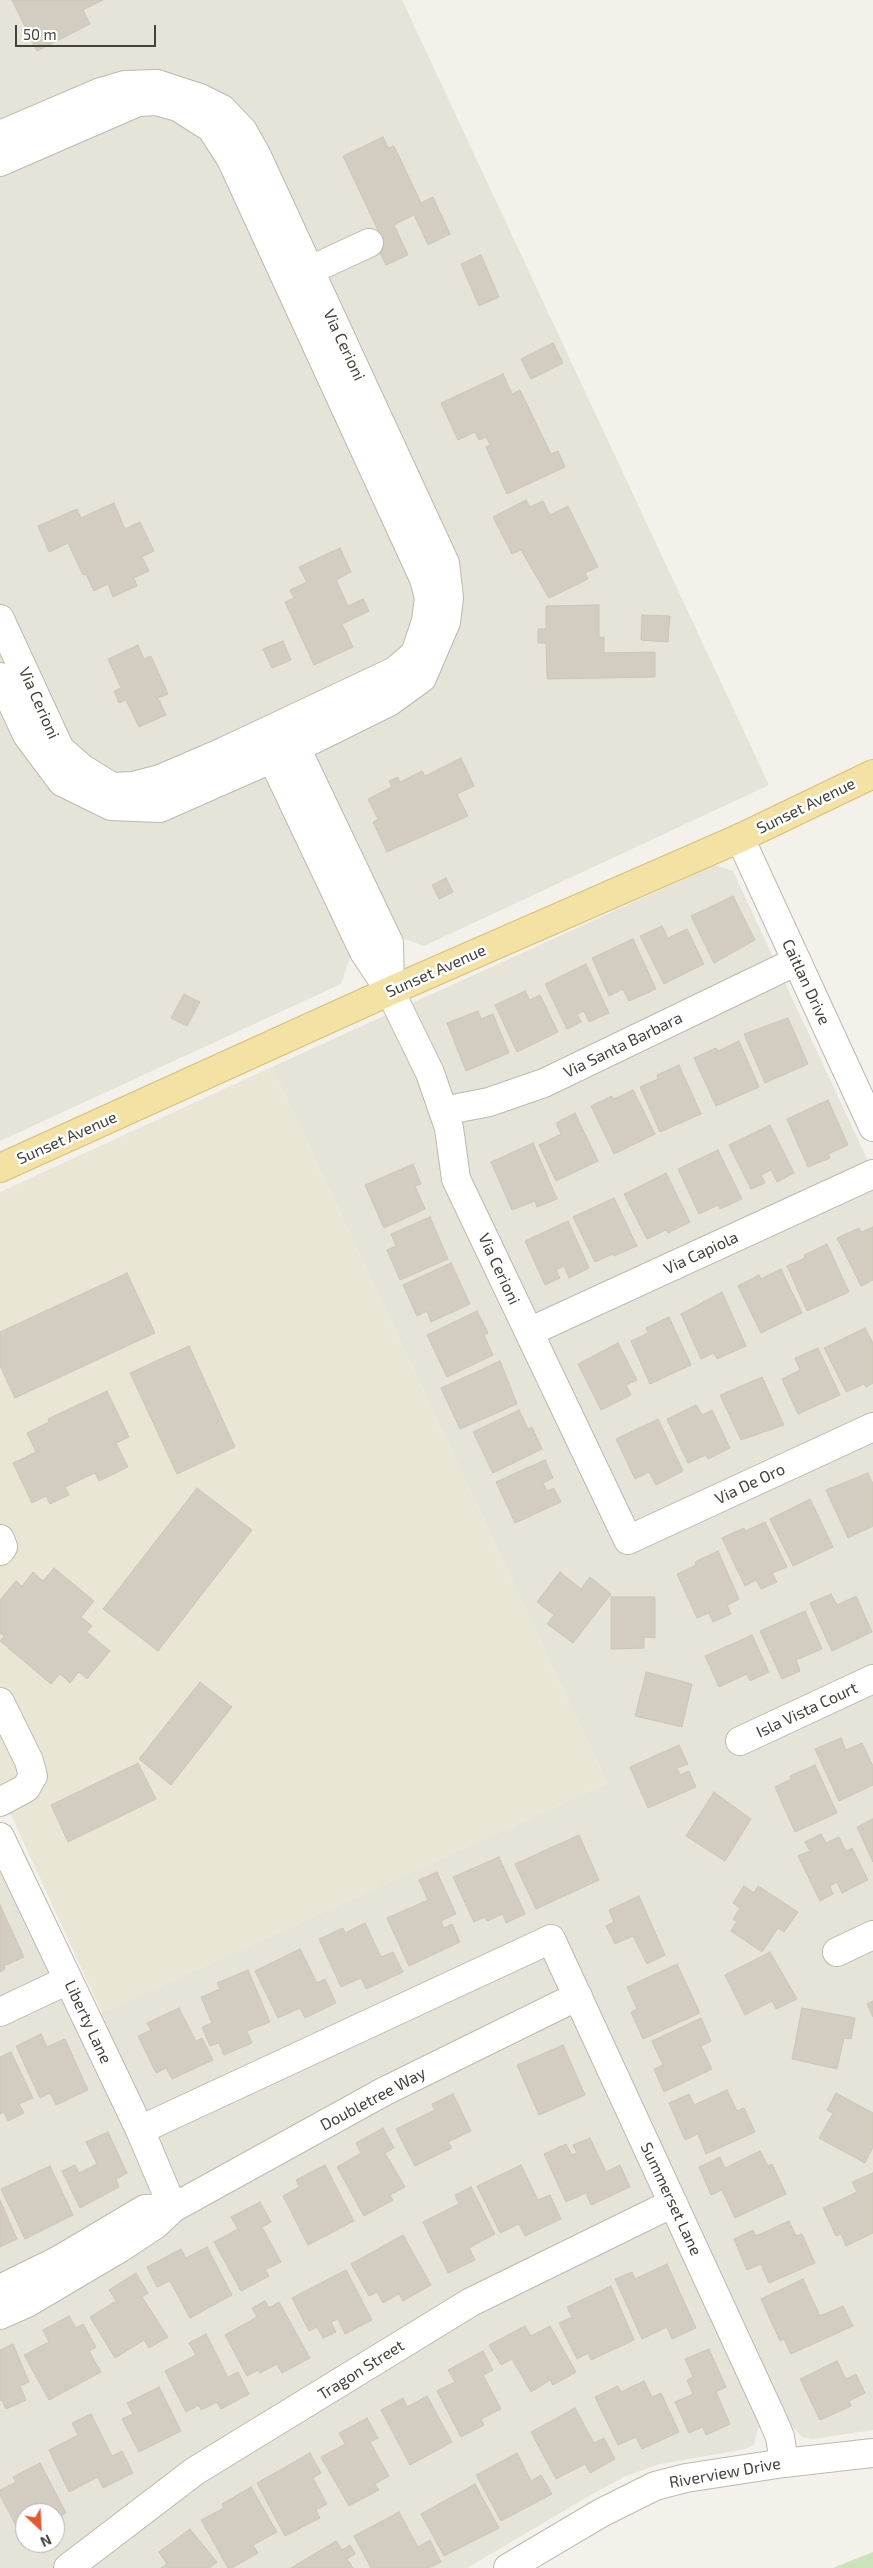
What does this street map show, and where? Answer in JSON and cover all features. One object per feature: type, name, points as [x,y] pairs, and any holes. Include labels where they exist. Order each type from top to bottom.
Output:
[{"type":"main road","name":"Sunset Avenue","points":[[0,1168],[390,991],[740,838],[873,774]]},
{"type":"street","name":"Via Cerioni","points":[[0,135],[98,93],[125,84],[157,84],[200,98],[222,109],[243,131],[257,156],[298,276],[424,579],[429,598],[426,621],[415,654],[395,671],[273,729],[160,778],[133,786],[112,787],[84,769],[60,749],[0,619]]},
{"type":"street","name":"Via Cerioni","points":[[0,162],[138,102],[156,101],[178,107],[210,128],[298,276],[445,562],[449,598],[446,622],[422,678],[389,702],[296,748],[160,808],[111,806],[62,782],[27,735],[0,677]]},
{"type":"street","points":[[298,276],[369,243]]},
{"type":"street","name":"Via Cerioni","points":[[273,729],[296,748],[389,943],[390,991]]},
{"type":"street","name":"Via Cerioni","points":[[273,729],[272,759],[364,952],[390,991],[430,1074],[449,1128],[456,1179],[628,1540]]},
{"type":"street","name":"Caitlan Drive","points":[[740,838],[873,1127]]},
{"type":"street","name":"Via Santa Barbara","points":[[443,1111],[489,1102],[544,1083],[796,961]]},
{"type":"street","name":"Via Capiola","points":[[529,1332],[873,1174]]},
{"type":"street","name":"Via De Oro","points":[[628,1540],[873,1427]]},
{"type":"street","points":[[0,1539],[2,1547],[0,1551]]},
{"type":"street","name":"Isla Vista Court","points":[[740,1741],[873,1679]]},
{"type":"street","points":[[0,1702],[29,1761],[32,1776],[26,1788],[0,1802]]},
{"type":"street","name":"Liberty Lane","points":[[0,1837],[140,2130],[173,2208]]},
{"type":"street","points":[[837,1952],[873,1935]]},
{"type":"street","name":"Summerset Lane","points":[[140,2130],[551,1938],[772,2418],[780,2437],[784,2463]]},
{"type":"street","points":[[0,2012],[68,1980]]},
{"type":"street","name":"Doubletree Way","points":[[0,2315],[27,2303],[112,2253],[155,2225],[173,2208],[385,2091],[578,1996]]},
{"type":"street","name":"Tragon Street","points":[[68,2568],[195,2471],[471,2302],[673,2203]]},
{"type":"street","name":"Doubletree Way","points":[[0,2289],[59,2260],[145,2209],[173,2208]]},
{"type":"street","name":"Riverview Drive","points":[[508,2568],[610,2508],[655,2486],[686,2478],[784,2463],[873,2453]]},
{"type":"shaded area","points":[[0,0],[402,0],[769,785],[424,946],[397,936],[350,958],[341,984],[0,1141]]},
{"type":"shaded area","points":[[715,865],[733,871],[873,1172],[873,2430],[813,2439],[802,2437],[795,2429],[758,2428],[754,2444],[746,2449],[660,2464],[626,2476],[467,2568],[0,2568],[0,1866],[75,2025],[607,1783],[272,1067]]},
{"type":"shaded area","points":[[272,1067],[607,1783],[102,2013],[0,1791],[0,1192]]},
{"type":"green space","points":[[873,2552],[873,2568],[833,2568]]},
{"type":"building","points":[[12,0],[103,0],[83,10],[90,24],[37,51]]},
{"type":"building","points":[[383,137],[388,148],[394,146],[421,203],[433,197],[450,234],[428,245],[414,215],[394,225],[408,255],[386,265],[376,244],[383,241],[343,156]]},
{"type":"building","points":[[481,255],[499,297],[479,306],[461,264]]},
{"type":"building","points":[[553,343],[563,363],[531,379],[521,359]]},
{"type":"building","points":[[503,374],[512,394],[520,390],[551,454],[558,451],[565,467],[507,494],[486,447],[490,445],[486,437],[479,440],[475,432],[458,440],[441,403]]},
{"type":"building","points":[[526,500],[530,507],[543,501],[550,515],[568,506],[598,567],[585,573],[588,579],[549,598],[521,550],[512,554],[493,517]]},
{"type":"building","points":[[114,503],[125,529],[140,522],[154,551],[142,557],[149,571],[134,578],[137,586],[113,597],[108,584],[94,591],[86,574],[83,575],[68,543],[49,552],[38,526],[77,509],[81,518]]},
{"type":"building","points":[[340,548],[351,572],[336,580],[348,606],[363,599],[369,611],[342,624],[353,647],[314,665],[285,602],[294,598],[290,590],[307,582],[299,567]]},
{"type":"building","points":[[599,605],[599,637],[604,637],[604,653],[655,652],[655,677],[547,679],[546,643],[538,643],[538,629],[546,629],[546,606]]},
{"type":"building","points":[[642,615],[670,616],[668,642],[641,640]]},
{"type":"building","points":[[283,641],[291,660],[272,668],[263,649]]},
{"type":"building","points":[[138,645],[144,659],[151,656],[168,694],[158,698],[166,715],[139,727],[126,700],[119,703],[114,691],[121,688],[108,659]]},
{"type":"building","points":[[461,758],[474,786],[457,794],[468,816],[387,852],[373,822],[378,819],[368,799],[392,787],[389,781],[398,777],[400,782],[422,771],[425,776]]},
{"type":"building","points":[[446,878],[453,892],[439,899],[432,885]]},
{"type":"building","points":[[733,896],[755,940],[714,963],[691,916]]},
{"type":"building","points":[[662,926],[668,938],[687,929],[704,964],[664,984],[640,936]]},
{"type":"building","points":[[633,939],[656,989],[629,1001],[623,989],[609,996],[592,958]]},
{"type":"building","points":[[586,964],[609,1013],[589,1022],[584,1011],[577,1014],[581,1022],[567,1029],[545,984]]},
{"type":"building","points":[[525,991],[530,1000],[540,995],[558,1032],[517,1052],[495,1005]]},
{"type":"building","points":[[184,994],[200,1002],[187,1026],[171,1018]]},
{"type":"building","points":[[478,1011],[481,1019],[493,1014],[509,1053],[466,1071],[447,1023]]},
{"type":"building","points":[[788,1018],[808,1064],[765,1083],[744,1034]]},
{"type":"building","points":[[739,1041],[759,1087],[716,1106],[694,1058],[716,1048],[718,1051]]},
{"type":"building","points":[[679,1065],[701,1114],[660,1132],[640,1087],[658,1079],[657,1075]]},
{"type":"building","points":[[633,1090],[655,1134],[614,1154],[591,1106],[612,1096],[614,1099]]},
{"type":"building","points":[[828,1100],[848,1145],[828,1154],[830,1158],[808,1167],[787,1119]]},
{"type":"building","points":[[575,1113],[598,1161],[556,1181],[539,1145],[561,1134],[556,1123]]},
{"type":"building","points":[[770,1125],[794,1173],[777,1182],[771,1170],[761,1175],[765,1183],[751,1189],[729,1145]]},
{"type":"building","points":[[533,1143],[557,1199],[537,1207],[535,1201],[512,1210],[491,1162]]},
{"type":"building","points":[[718,1150],[742,1199],[720,1209],[718,1205],[699,1214],[678,1169]]},
{"type":"building","points":[[413,1164],[421,1184],[415,1186],[425,1209],[384,1228],[365,1185]]},
{"type":"building","points":[[666,1173],[690,1222],[668,1233],[666,1230],[647,1239],[624,1194]]},
{"type":"building","points":[[614,1198],[637,1246],[595,1262],[573,1217]]},
{"type":"building","points":[[430,1217],[448,1259],[400,1280],[387,1250],[396,1246],[391,1234]]},
{"type":"building","points":[[568,1221],[589,1268],[569,1278],[564,1266],[556,1270],[560,1278],[545,1285],[525,1241]]},
{"type":"building","points":[[873,1227],[873,1280],[861,1286],[837,1238],[859,1228],[861,1232]]},
{"type":"building","points":[[827,1244],[849,1292],[807,1311],[787,1266],[805,1258],[804,1255]]},
{"type":"building","points":[[451,1263],[470,1304],[431,1322],[427,1311],[417,1316],[403,1285]]},
{"type":"building","points":[[781,1269],[802,1313],[761,1333],[738,1286],[759,1275],[761,1279]]},
{"type":"building","points":[[127,1273],[155,1333],[15,1398],[0,1366],[0,1332]]},
{"type":"building","points":[[722,1292],[746,1346],[717,1359],[714,1353],[701,1359],[681,1314]]},
{"type":"building","points":[[477,1311],[488,1333],[484,1335],[493,1355],[447,1377],[427,1335]]},
{"type":"building","points":[[669,1317],[691,1365],[650,1384],[631,1341],[648,1333],[646,1328]]},
{"type":"building","points":[[865,1328],[873,1343],[873,1383],[866,1387],[864,1384],[846,1392],[824,1348]]},
{"type":"building","points":[[618,1343],[637,1380],[626,1385],[631,1395],[601,1410],[578,1364]]},
{"type":"building","points":[[189,1346],[235,1447],[177,1474],[130,1373]]},
{"type":"building","points":[[818,1348],[840,1395],[798,1414],[782,1379],[800,1370],[795,1358]]},
{"type":"building","points":[[500,1361],[517,1404],[460,1429],[441,1388]]},
{"type":"building","points":[[762,1377],[784,1425],[741,1440],[720,1395]]},
{"type":"building","points":[[107,1391],[129,1437],[116,1443],[128,1467],[99,1481],[95,1473],[65,1487],[69,1495],[50,1504],[46,1496],[32,1503],[13,1463],[36,1452],[27,1433],[49,1422],[48,1419]]},
{"type":"building","points":[[696,1405],[702,1415],[712,1410],[730,1448],[708,1459],[706,1455],[688,1463],[667,1419]]},
{"type":"building","points":[[519,1410],[528,1429],[532,1427],[542,1449],[493,1473],[473,1432]]},
{"type":"building","points":[[658,1419],[683,1471],[656,1485],[649,1472],[635,1479],[616,1439]]},
{"type":"building","points":[[545,1460],[553,1478],[543,1483],[547,1491],[554,1488],[561,1502],[515,1523],[496,1482]]},
{"type":"building","points":[[868,1473],[873,1484],[873,1526],[848,1538],[826,1490]]},
{"type":"building","points":[[197,1488],[252,1530],[158,1651],[103,1609]]},
{"type":"building","points":[[810,1499],[833,1547],[793,1566],[770,1519]]},
{"type":"building","points":[[765,1522],[787,1567],[772,1573],[777,1582],[761,1589],[756,1580],[745,1586],[722,1538],[744,1528],[745,1531]]},
{"type":"building","points":[[718,1551],[739,1599],[727,1605],[731,1614],[713,1622],[709,1613],[697,1618],[677,1574],[696,1565],[695,1562]]},
{"type":"building","points":[[54,1568],[94,1601],[81,1617],[92,1626],[87,1632],[110,1651],[87,1679],[79,1672],[70,1683],[60,1674],[51,1684],[0,1641],[4,1636],[0,1633],[0,1600],[16,1581],[22,1586],[33,1572],[43,1581]]},
{"type":"building","points":[[560,1572],[581,1589],[590,1577],[611,1594],[573,1643],[547,1624],[554,1615],[537,1602]]},
{"type":"building","points":[[831,1594],[837,1605],[856,1596],[872,1632],[832,1651],[810,1603]]},
{"type":"building","points":[[611,1597],[655,1597],[655,1638],[644,1637],[644,1648],[611,1649]]},
{"type":"building","points":[[805,1611],[822,1649],[796,1660],[800,1671],[782,1679],[760,1631]]},
{"type":"building","points":[[752,1635],[769,1672],[750,1681],[747,1674],[719,1687],[705,1656]]},
{"type":"building","points":[[646,1672],[692,1684],[682,1727],[635,1716]]},
{"type":"building","points":[[200,1682],[232,1707],[171,1785],[139,1759]]},
{"type":"building","points":[[841,1738],[846,1750],[862,1743],[873,1766],[873,1785],[839,1801],[815,1749]]},
{"type":"building","points":[[679,1745],[688,1764],[677,1768],[680,1775],[689,1771],[696,1787],[648,1808],[630,1767]]},
{"type":"building","points":[[138,1763],[156,1799],[68,1842],[51,1805]]},
{"type":"building","points":[[815,1765],[837,1813],[795,1832],[775,1787],[791,1779],[790,1776]]},
{"type":"building","points":[[714,1792],[751,1819],[725,1861],[686,1836]]},
{"type":"building","points":[[873,1819],[873,1862],[857,1827]]},
{"type":"building","points":[[821,1834],[826,1843],[839,1837],[846,1851],[852,1848],[868,1880],[842,1893],[837,1882],[830,1886],[833,1894],[820,1901],[798,1856],[810,1851],[805,1842]]},
{"type":"building","points":[[579,1835],[599,1880],[536,1909],[515,1864]]},
{"type":"building","points":[[499,1857],[525,1914],[506,1923],[503,1914],[487,1921],[485,1917],[474,1922],[453,1877]]},
{"type":"building","points":[[437,1872],[456,1914],[441,1921],[444,1928],[452,1924],[460,1942],[409,1966],[387,1918],[428,1900],[419,1880]]},
{"type":"building","points":[[744,1886],[754,1893],[758,1886],[798,1912],[784,1932],[778,1928],[762,1952],[731,1931],[737,1921],[733,1919],[740,1908],[733,1903]]},
{"type":"building","points":[[639,1896],[665,1955],[647,1964],[633,1936],[615,1944],[606,1926],[614,1922],[609,1910]]},
{"type":"building","points":[[0,1905],[24,1957],[4,1966],[5,1969],[0,1972]]},
{"type":"building","points":[[365,1923],[381,1957],[393,1952],[403,1972],[366,1989],[361,1978],[341,1987],[319,1939],[343,1928],[345,1933]]},
{"type":"building","points":[[300,1949],[317,1983],[325,1979],[336,2003],[305,2018],[300,2008],[278,2018],[255,1971]]},
{"type":"building","points":[[770,1952],[797,1999],[776,2009],[772,2001],[745,2015],[725,1975]]},
{"type":"building","points":[[677,1964],[700,2013],[643,2039],[631,2012],[637,2009],[627,1987]]},
{"type":"building","points":[[248,1970],[270,2022],[247,2031],[252,2043],[224,2055],[219,2043],[210,2046],[202,2027],[212,2023],[201,1997],[220,1989],[217,1983]]},
{"type":"building","points":[[873,2001],[873,2017],[867,2004]]},
{"type":"building","points":[[179,2008],[196,2041],[202,2038],[213,2060],[172,2079],[166,2068],[156,2073],[138,2036],[151,2030],[147,2023]]},
{"type":"building","points":[[802,2008],[855,2018],[851,2039],[844,2038],[837,2069],[792,2059]]},
{"type":"building","points":[[701,2018],[711,2041],[701,2046],[712,2069],[664,2092],[654,2069],[663,2065],[652,2041]]},
{"type":"building","points":[[41,2034],[47,2047],[65,2039],[88,2090],[56,2105],[50,2093],[40,2098],[16,2046]]},
{"type":"building","points":[[563,2045],[585,2095],[539,2115],[517,2065]]},
{"type":"building","points":[[11,2052],[33,2098],[19,2104],[24,2113],[8,2121],[4,2112],[0,2114],[0,2057]]},
{"type":"building","points":[[727,2090],[737,2111],[744,2108],[755,2132],[706,2154],[698,2134],[685,2140],[669,2103],[689,2094],[694,2105]]},
{"type":"building","points":[[836,2093],[873,2113],[873,2147],[865,2163],[819,2138],[833,2113],[827,2110]]},
{"type":"building","points":[[453,2094],[471,2131],[448,2142],[452,2148],[415,2166],[396,2129],[435,2110],[432,2104]]},
{"type":"building","points":[[383,2128],[394,2148],[385,2153],[405,2187],[390,2195],[393,2200],[364,2216],[337,2167],[361,2153],[356,2143]]},
{"type":"building","points":[[108,2132],[127,2173],[116,2179],[119,2187],[80,2208],[62,2171],[75,2165],[79,2173],[97,2164],[86,2142]]},
{"type":"building","points":[[590,2138],[606,2172],[620,2165],[630,2187],[591,2205],[586,2193],[566,2202],[544,2154],[566,2144],[572,2155],[577,2153],[573,2145]]},
{"type":"building","points":[[760,2151],[768,2166],[772,2164],[786,2194],[735,2218],[722,2190],[711,2195],[699,2167],[720,2157],[725,2168]]},
{"type":"building","points":[[325,2165],[354,2221],[308,2245],[283,2196],[299,2187],[296,2180]]},
{"type":"building","points":[[521,2165],[538,2200],[550,2195],[561,2219],[525,2236],[519,2224],[500,2233],[477,2186]]},
{"type":"building","points":[[50,2166],[73,2215],[25,2239],[1,2189]]},
{"type":"building","points":[[873,2173],[873,2233],[846,2246],[841,2234],[836,2236],[823,2208],[857,2192],[852,2182]]},
{"type":"building","points":[[471,2187],[495,2234],[469,2248],[475,2260],[448,2273],[423,2222],[459,2204],[455,2195]]},
{"type":"building","points":[[0,2200],[17,2239],[0,2247]]},
{"type":"building","points":[[260,2202],[271,2222],[262,2227],[281,2262],[265,2270],[269,2276],[241,2291],[214,2242],[238,2229],[231,2217]]},
{"type":"building","points":[[789,2221],[796,2236],[802,2234],[815,2263],[769,2283],[761,2264],[747,2270],[734,2239],[753,2230],[756,2236]]},
{"type":"building","points":[[403,2235],[431,2285],[403,2301],[399,2294],[383,2303],[377,2292],[369,2296],[351,2264]]},
{"type":"building","points":[[207,2247],[232,2295],[190,2318],[170,2281],[157,2287],[147,2267],[181,2249],[186,2258]]},
{"type":"building","points":[[667,2264],[696,2328],[672,2339],[667,2327],[642,2339],[615,2279],[632,2272],[635,2279]]},
{"type":"building","points":[[346,2270],[372,2320],[345,2334],[338,2319],[331,2322],[336,2332],[323,2338],[317,2327],[309,2331],[292,2298]]},
{"type":"building","points":[[136,2273],[148,2293],[142,2297],[168,2337],[149,2348],[144,2340],[115,2358],[90,2317],[116,2301],[109,2290]]},
{"type":"building","points":[[803,2279],[820,2316],[843,2306],[853,2326],[791,2354],[784,2339],[780,2341],[761,2299]]},
{"type":"building","points":[[611,2286],[634,2340],[591,2360],[588,2353],[577,2359],[559,2323],[572,2317],[567,2307]]},
{"type":"building","points":[[265,2301],[269,2308],[279,2302],[310,2358],[282,2373],[277,2364],[260,2373],[258,2370],[247,2376],[225,2335],[257,2317],[252,2308]]},
{"type":"building","points":[[69,2316],[76,2328],[83,2324],[96,2347],[89,2351],[101,2372],[49,2400],[24,2355],[49,2342],[43,2330]]},
{"type":"building","points":[[525,2326],[531,2336],[550,2326],[576,2372],[553,2385],[550,2380],[531,2392],[512,2359],[501,2365],[489,2345]]},
{"type":"building","points":[[206,2334],[228,2377],[238,2372],[249,2394],[221,2409],[217,2402],[201,2410],[199,2405],[186,2412],[165,2371],[196,2355],[189,2343]]},
{"type":"building","points":[[13,2344],[29,2382],[20,2386],[26,2400],[6,2409],[2,2400],[0,2401],[0,2350]]},
{"type":"building","points":[[709,2349],[726,2387],[716,2392],[730,2424],[706,2435],[703,2427],[689,2433],[675,2402],[693,2394],[687,2380],[693,2377],[685,2359]]},
{"type":"building","points":[[483,2351],[493,2370],[483,2375],[501,2409],[481,2419],[484,2425],[461,2437],[437,2391],[455,2382],[448,2370]]},
{"type":"building","points":[[837,2361],[846,2379],[856,2374],[865,2393],[849,2401],[851,2406],[820,2420],[800,2379]]},
{"type":"building","points":[[644,2381],[652,2397],[661,2393],[679,2432],[642,2449],[636,2437],[618,2445],[595,2397],[618,2386],[621,2392]]},
{"type":"building","points":[[159,2387],[181,2431],[139,2452],[122,2419],[133,2414],[127,2403]]},
{"type":"building","points":[[427,2396],[452,2442],[410,2465],[381,2410],[403,2398],[407,2407]]},
{"type":"building","points":[[575,2408],[594,2443],[604,2438],[615,2459],[590,2473],[585,2464],[556,2479],[531,2432]]},
{"type":"building","points":[[91,2414],[112,2456],[122,2451],[133,2473],[103,2488],[98,2477],[69,2492],[49,2450],[78,2435],[72,2423]]},
{"type":"building","points":[[367,2418],[378,2438],[370,2442],[389,2476],[375,2484],[379,2490],[349,2506],[321,2457],[345,2444],[339,2433]]},
{"type":"building","points":[[310,2453],[321,2473],[313,2478],[327,2504],[316,2510],[320,2518],[285,2536],[257,2483]]},
{"type":"building","points":[[517,2453],[531,2481],[541,2475],[552,2494],[501,2521],[476,2475]]},
{"type":"building","points":[[40,2463],[61,2503],[15,2503],[15,2524],[0,2495],[0,2490],[16,2482],[13,2477]]},
{"type":"building","points":[[475,2484],[499,2528],[444,2556],[421,2514]]},
{"type":"building","points":[[251,2487],[277,2532],[253,2545],[258,2553],[232,2568],[228,2568],[201,2520],[224,2508],[222,2504]]},
{"type":"building","points":[[399,2512],[418,2547],[430,2540],[441,2562],[429,2568],[371,2568],[354,2536]]},
{"type":"building","points":[[190,2529],[217,2562],[209,2568],[161,2568],[167,2564],[159,2552]]},
{"type":"building","points":[[336,2541],[342,2550],[350,2545],[355,2554],[347,2559],[353,2568],[291,2568]]}]
